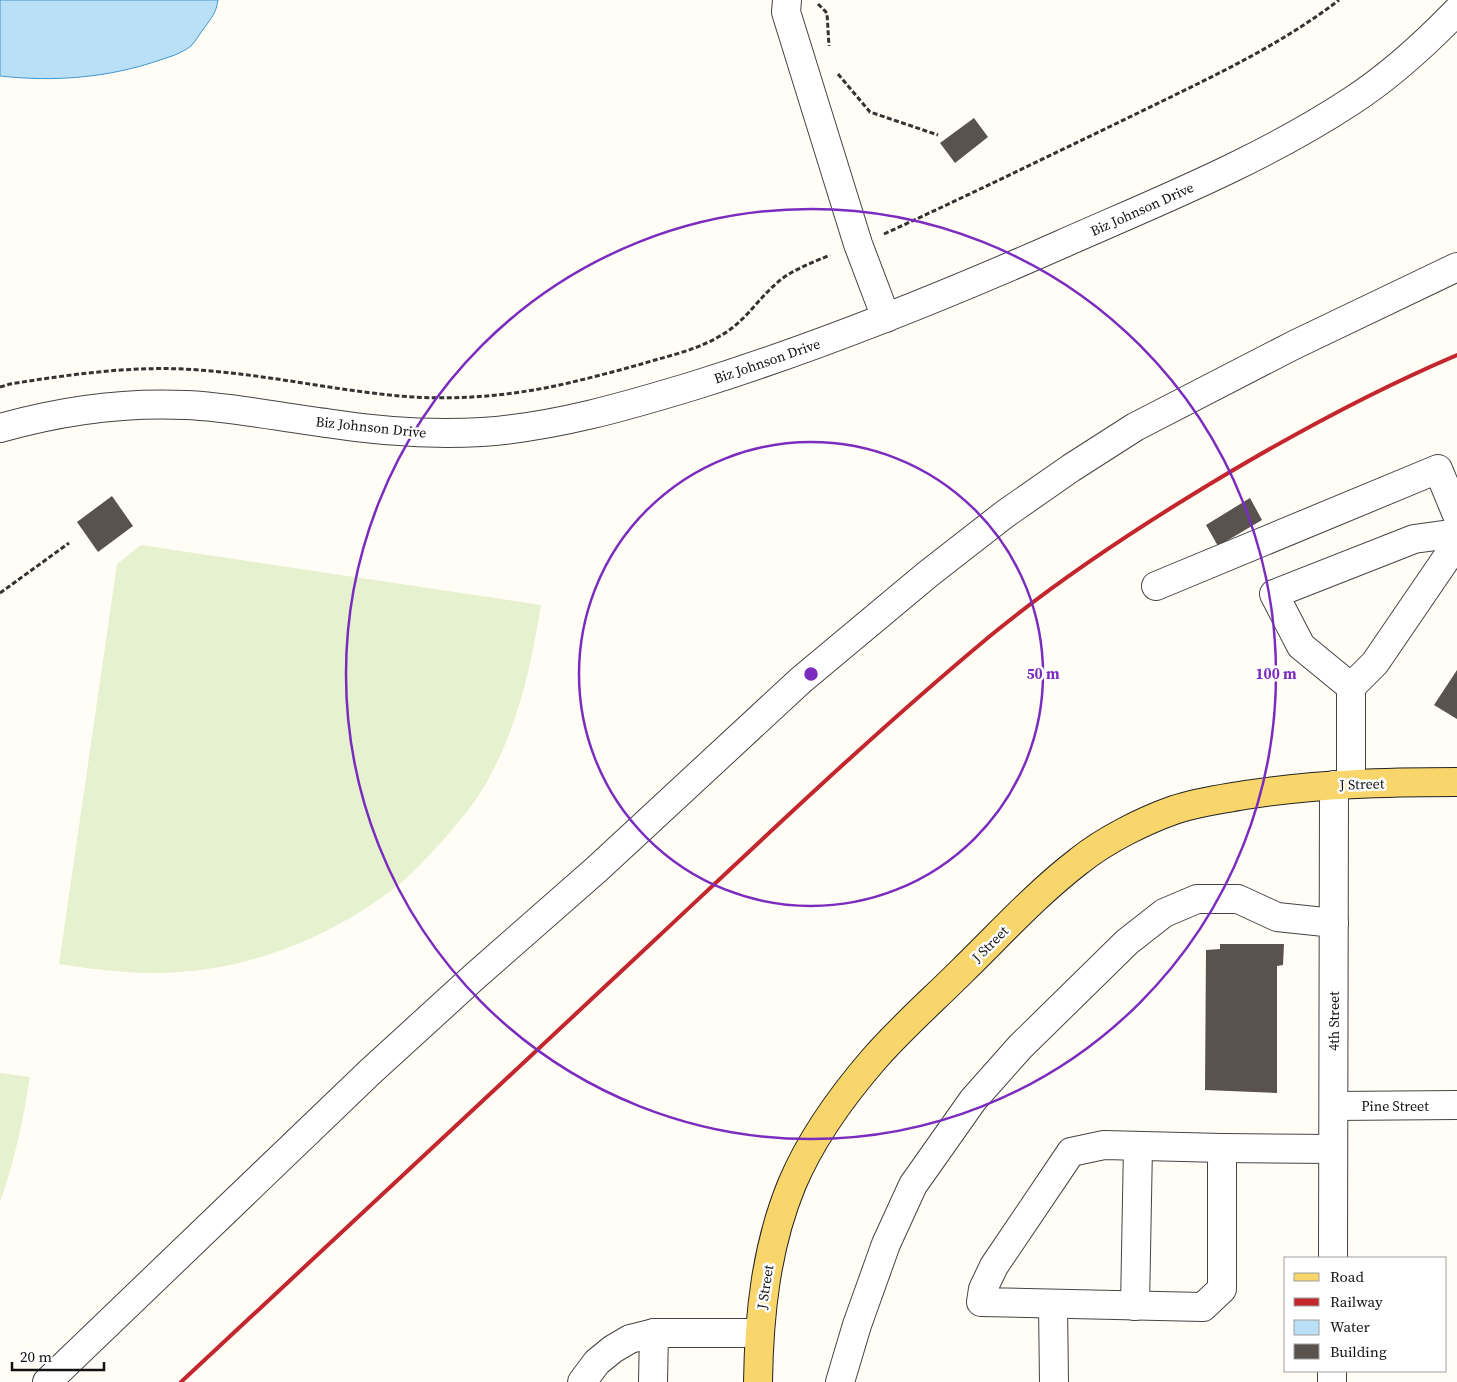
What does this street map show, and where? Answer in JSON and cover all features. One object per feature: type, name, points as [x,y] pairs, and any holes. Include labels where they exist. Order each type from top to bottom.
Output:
[{"type":"main road","name":"J Street","points":[[758,1382],[758,1333],[765,1279],[777,1226],[792,1184],[815,1140],[840,1101],[874,1058],[1041,893],[1080,860],[1116,837],[1174,810],[1229,798],[1343,784],[1457,782]]},
{"type":"street","points":[[787,0],[786,12],[858,244],[886,318]]},
{"type":"street","name":"Biz Johnson Drive","points":[[0,428],[84,409],[139,404],[187,405],[383,430],[429,433],[484,432],[544,424],[659,396],[796,352],[988,277],[1178,193],[1251,158],[1307,129],[1353,101],[1396,69],[1457,11]]},
{"type":"street","points":[[46,1382],[226,1212],[370,1072],[597,868],[801,680],[928,574],[1005,514],[1064,473],[1135,428],[1294,345],[1457,267]]},
{"type":"street","points":[[1156,586],[1438,469],[1457,515]]},
{"type":"street","points":[[1457,533],[1414,539],[1274,594],[1300,646],[1351,687],[1374,663],[1457,543]]},
{"type":"street","name":"4th Street","points":[[1333,1257],[1334,924],[1351,687]]},
{"type":"street","points":[[840,1382],[857,1325],[886,1244],[912,1184],[973,1100],[1002,1066],[1127,942],[1164,913],[1197,899],[1238,899],[1277,917],[1334,924]]},
{"type":"street","name":"Pine Street","points":[[1334,1106],[1457,1105]]},
{"type":"street","points":[[1222,1148],[1222,1289],[1203,1307],[981,1302],[984,1289],[994,1266],[1070,1152],[1104,1145],[1333,1149]]},
{"type":"street","points":[[1135,1306],[1138,1146]]},
{"type":"street","points":[[1054,1304],[1054,1382]]},
{"type":"street","points":[[653,1382],[654,1333]]},
{"type":"street","points":[[582,1382],[597,1362],[612,1349],[630,1339],[654,1333],[758,1333]]},
{"type":"path","points":[[814,0],[827,13],[830,48]]},
{"type":"path","points":[[0,387],[76,374],[141,368],[198,370],[254,375],[365,392],[411,397],[444,398],[562,385],[688,351],[719,337],[735,326],[750,313],[782,278],[796,270],[970,194],[1222,72],[1288,34],[1339,0]]},
{"type":"path","points":[[836,73],[870,112],[938,135]]},
{"type":"path","points":[[0,593],[69,543]]},
{"type":"green space","points":[[141,545],[541,605],[523,691],[510,733],[487,782],[456,825],[411,874],[373,904],[321,933],[294,946],[266,956],[208,969],[179,972],[149,973],[104,970],[59,964],[117,564]]},
{"type":"green space","points":[[0,1073],[30,1077],[18,1140],[0,1201]]},
{"type":"water","points":[[0,0],[218,0],[213,15],[195,42],[176,54],[140,66],[101,75],[40,79],[0,76]]},
{"type":"building","points":[[974,118],[988,137],[955,163],[940,143]]},
{"type":"building","points":[[112,496],[133,526],[98,552],[77,522]]},
{"type":"building","points":[[1250,498],[1262,520],[1218,546],[1206,525]]},
{"type":"building","points":[[1457,670],[1457,719],[1434,705]]},
{"type":"building","points":[[1220,944],[1284,944],[1283,965],[1277,966],[1277,1093],[1205,1090],[1206,950],[1220,949]]},
{"type":"railway","points":[[181,1382],[823,783],[990,636],[1086,564],[1219,478],[1353,404],[1457,355]]}]
